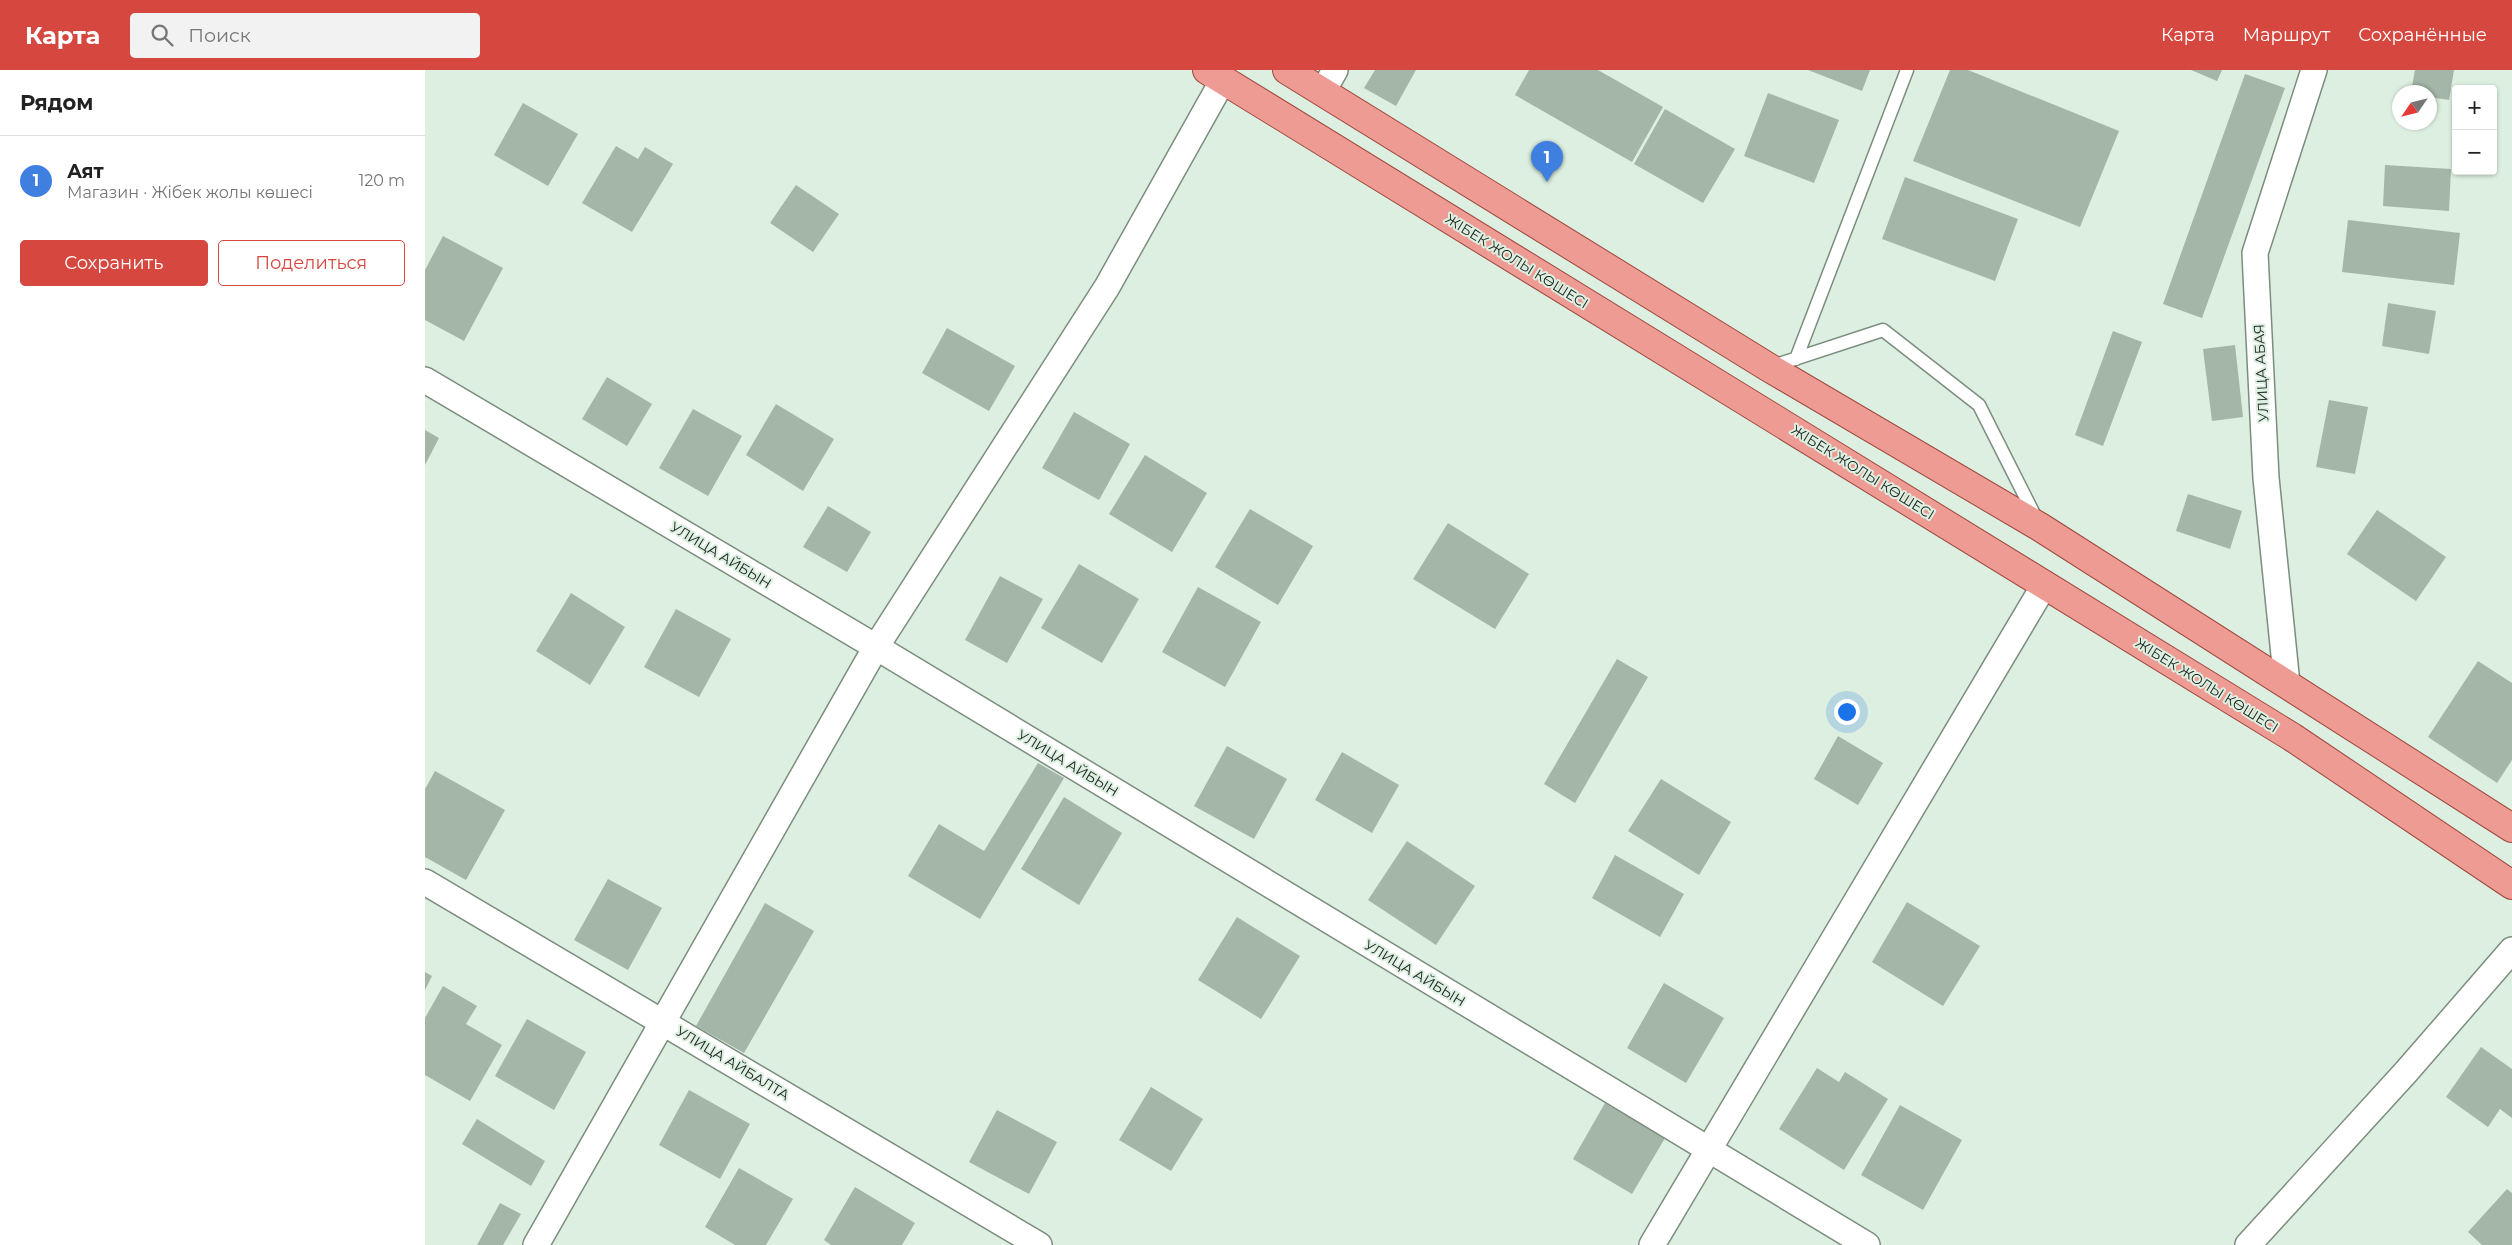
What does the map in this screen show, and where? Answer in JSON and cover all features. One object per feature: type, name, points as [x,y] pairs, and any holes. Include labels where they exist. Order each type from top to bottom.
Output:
[{"type":"main road","points":[[1287,70],[1329,81],[1768,367],[2040,527],[2512,828]]},
{"type":"main road","name":"ЖІБЕК ЖОЛЫ КӨШЕСІ","points":[[1215,75],[2292,737],[2512,885]]},
{"type":"street","name":"УЛИЦА АБАЯ","points":[[2287,684],[2266,478],[2255,253],[2314,70]]},
{"type":"street","points":[[536,1245],[875,647],[1107,287],[1215,75]]},
{"type":"street","name":"УЛИЦА АЙБЫН","points":[[425,380],[875,647],[1867,1245]]},
{"type":"street","points":[[1651,1245],[1709,1151],[2045,584]]},
{"type":"street","name":"УЛИЦА АЙБАЛТА","points":[[425,882],[1039,1245]]},
{"type":"street","points":[[2248,1245],[2406,1072],[2512,950]]},
{"type":"lane","points":[[1796,359],[1907,70]]},
{"type":"lane","points":[[1768,367],[1883,330],[1979,405],[2040,527]]},
{"type":"building","points":[[1375,70],[1416,70],[1396,106],[1364,88]]},
{"type":"building","points":[[1529,70],[1598,70],[1663,107],[1632,162],[1515,95]]},
{"type":"building","points":[[1808,70],[1870,70],[1862,91]]},
{"type":"building","points":[[1950,70],[1968,70],[2119,131],[2080,227],[1913,161]]},
{"type":"building","points":[[2191,70],[2222,70],[2217,81]]},
{"type":"building","points":[[2415,70],[2454,70],[2449,100],[2437,98],[2437,85],[2412,85]]},
{"type":"building","points":[[2245,74],[2285,88],[2202,318],[2163,304]]},
{"type":"building","points":[[1768,93],[1839,120],[1814,183],[1744,156]]},
{"type":"building","points":[[523,103],[578,134],[548,186],[494,155]]},
{"type":"building","points":[[1665,109],[1735,149],[1703,203],[1634,164]]},
{"type":"building","points":[[616,146],[638,159],[645,147],[673,164],[632,232],[582,203]]},
{"type":"building","points":[[2385,165],[2451,169],[2449,211],[2383,206]]},
{"type":"building","points":[[1905,177],[2018,219],[1995,281],[1882,239]]},
{"type":"building","points":[[796,185],[839,214],[813,252],[770,223]]},
{"type":"building","points":[[2348,220],[2460,233],[2454,285],[2342,272]]},
{"type":"building","points":[[443,236],[503,268],[464,341],[425,320],[425,270]]},
{"type":"building","points":[[2388,303],[2436,311],[2429,354],[2382,346]]},
{"type":"building","points":[[947,328],[1015,366],[989,411],[922,373]]},
{"type":"building","points":[[2113,331],[2142,342],[2103,446],[2075,435]]},
{"type":"building","points":[[2235,345],[2243,417],[2212,421],[2203,349]]},
{"type":"building","points":[[607,377],[652,404],[627,446],[582,419]]},
{"type":"building","points":[[2329,400],[2368,407],[2355,474],[2316,467]]},
{"type":"building","points":[[776,404],[834,439],[803,491],[746,455]]},
{"type":"building","points":[[693,409],[742,436],[708,496],[659,468]]},
{"type":"building","points":[[1074,412],[1130,444],[1099,500],[1042,468]]},
{"type":"building","points":[[425,430],[439,438],[425,465]]},
{"type":"building","points":[[1145,455],[1207,493],[1172,552],[1109,514]]},
{"type":"building","points":[[2188,494],[2242,511],[2230,549],[2176,531]]},
{"type":"building","points":[[828,506],[871,532],[847,572],[803,547]]},
{"type":"building","points":[[1250,509],[1313,546],[1278,605],[1215,567]]},
{"type":"building","points":[[2377,510],[2446,557],[2416,601],[2347,554]]},
{"type":"building","points":[[1448,523],[1529,574],[1495,629],[1413,579]]},
{"type":"building","points":[[1079,564],[1139,599],[1102,663],[1041,628]]},
{"type":"building","points":[[1000,576],[1043,599],[1007,663],[965,640]]},
{"type":"building","points":[[1198,587],[1261,622],[1225,687],[1162,652]]},
{"type":"building","points":[[571,593],[625,627],[590,685],[536,651]]},
{"type":"building","points":[[676,609],[731,639],[699,697],[644,667]]},
{"type":"building","points":[[1617,659],[1648,677],[1575,803],[1544,784]]},
{"type":"building","points":[[2478,661],[2512,683],[2512,760],[2497,783],[2428,737]]},
{"type":"building","points":[[1838,736],[1883,763],[1858,805],[1814,779]]},
{"type":"building","points":[[1227,746],[1287,779],[1254,839],[1194,806]]},
{"type":"building","points":[[1342,752],[1399,785],[1372,833],[1315,800]]},
{"type":"building","points":[[1038,763],[1064,778],[980,919],[908,876],[939,824],[984,851]]},
{"type":"building","points":[[435,771],[505,810],[466,880],[425,857],[425,789]]},
{"type":"building","points":[[1661,779],[1731,822],[1699,875],[1628,831]]},
{"type":"building","points":[[1064,797],[1122,833],[1079,905],[1021,869]]},
{"type":"building","points":[[1407,841],[1475,886],[1436,945],[1368,900]]},
{"type":"building","points":[[1615,855],[1684,894],[1660,937],[1592,898]]},
{"type":"building","points":[[608,879],[662,908],[628,970],[574,940]]},
{"type":"building","points":[[1907,902],[1980,946],[1943,1006],[1872,962]]},
{"type":"building","points":[[765,903],[814,931],[744,1053],[696,1026]]},
{"type":"building","points":[[1237,917],[1300,956],[1261,1019],[1198,980]]},
{"type":"building","points":[[425,972],[432,976],[425,990]]},
{"type":"building","points":[[1664,983],[1724,1018],[1686,1083],[1627,1048]]},
{"type":"building","points":[[443,986],[477,1006],[466,1024],[502,1045],[470,1101],[425,1075],[425,1018]]},
{"type":"building","points":[[527,1019],[586,1052],[554,1110],[495,1076]]},
{"type":"building","points":[[2481,1047],[2512,1069],[2512,1118],[2500,1109],[2488,1127],[2446,1097]]},
{"type":"building","points":[[1817,1068],[1839,1082],[1845,1072],[1888,1099],[1844,1170],[1779,1129]]},
{"type":"building","points":[[1151,1087],[1203,1119],[1171,1171],[1119,1140]]},
{"type":"building","points":[[689,1090],[750,1124],[720,1179],[659,1145]]},
{"type":"building","points":[[1605,1103],[1665,1138],[1632,1194],[1573,1159]]},
{"type":"building","points":[[1900,1105],[1962,1140],[1923,1210],[1861,1175]]},
{"type":"building","points":[[997,1110],[1057,1142],[1029,1194],[969,1162]]},
{"type":"building","points":[[477,1119],[545,1161],[531,1186],[462,1144]]},
{"type":"building","points":[[739,1168],[793,1199],[766,1245],[735,1245],[705,1227]]},
{"type":"building","points":[[855,1187],[915,1223],[902,1245],[831,1245],[824,1240]]},
{"type":"building","points":[[2507,1189],[2512,1193],[2512,1245],[2482,1245],[2468,1232]]},
{"type":"building","points":[[500,1203],[521,1214],[503,1245],[477,1245]]},
{"type":"place","name":"Аят","points":[[1547,182]]}]
